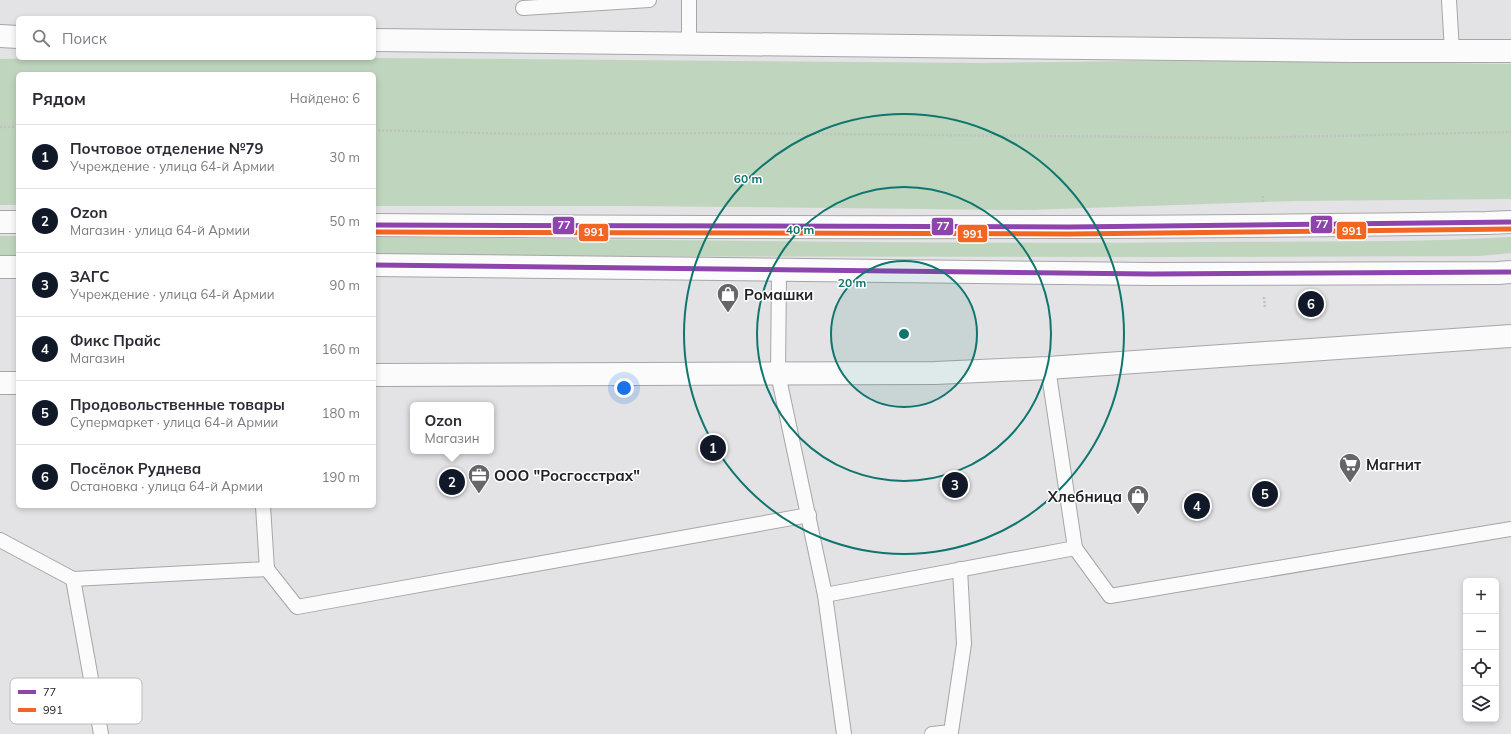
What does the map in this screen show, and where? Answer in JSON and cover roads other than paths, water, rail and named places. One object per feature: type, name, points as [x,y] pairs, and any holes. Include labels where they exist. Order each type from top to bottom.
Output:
[{"type":"main road","points":[[0,36],[16,37]]},
{"type":"main road","points":[[376,40],[1334,51],[1511,51]]},
{"type":"main road","points":[[0,222],[16,222]]},
{"type":"main road","points":[[376,225],[766,228],[1232,227],[1471,224],[1511,222]]},
{"type":"main road","points":[[376,265],[1152,274],[1498,274],[1511,272]]},
{"type":"main road","points":[[0,267],[16,267]]},
{"type":"main road","points":[[376,375],[934,373],[1048,368],[1511,336]]},
{"type":"main road","points":[[0,383],[16,383]]},
{"type":"lane","points":[[523,8],[650,0]]},
{"type":"lane","points":[[689,0],[689,44]]},
{"type":"lane","points":[[1449,0],[1452,51]]},
{"type":"lane","points":[[779,270],[778,374],[825,595],[844,734]]},
{"type":"lane","points":[[1048,368],[1075,548],[1110,596],[1511,529]]},
{"type":"lane","points":[[263,508],[267,569],[298,607],[809,515]]},
{"type":"lane","points":[[0,540],[73,579],[267,569]]},
{"type":"lane","points":[[825,595],[1075,548]]},
{"type":"lane","points":[[932,734],[951,733],[964,644],[960,569]]},
{"type":"lane","points":[[73,579],[91,678]]},
{"type":"lane","points":[[99,724],[101,734]]},
{"type":"place","name":"Посёлок Руднева","points":[[1311,304]]},
{"type":"place","name":"Ромашки","points":[[728,314]]},
{"type":"place","name":"Почтовое отделение №79","points":[[713,448]]},
{"type":"place","name":"Ozon","points":[[452,482]]},
{"type":"place","name":"Магнит","points":[[1350,484]]},
{"type":"place","name":"ЗАГС","points":[[955,485]]},
{"type":"place","name":"ООО \"Росгосстрах\"","points":[[479,494]]},
{"type":"place","name":"Продовольственные товары","points":[[1265,494]]},
{"type":"place","name":"Фикс Прайс","points":[[1197,506]]},
{"type":"place","name":"Хлебница","points":[[1138,516]]}]
